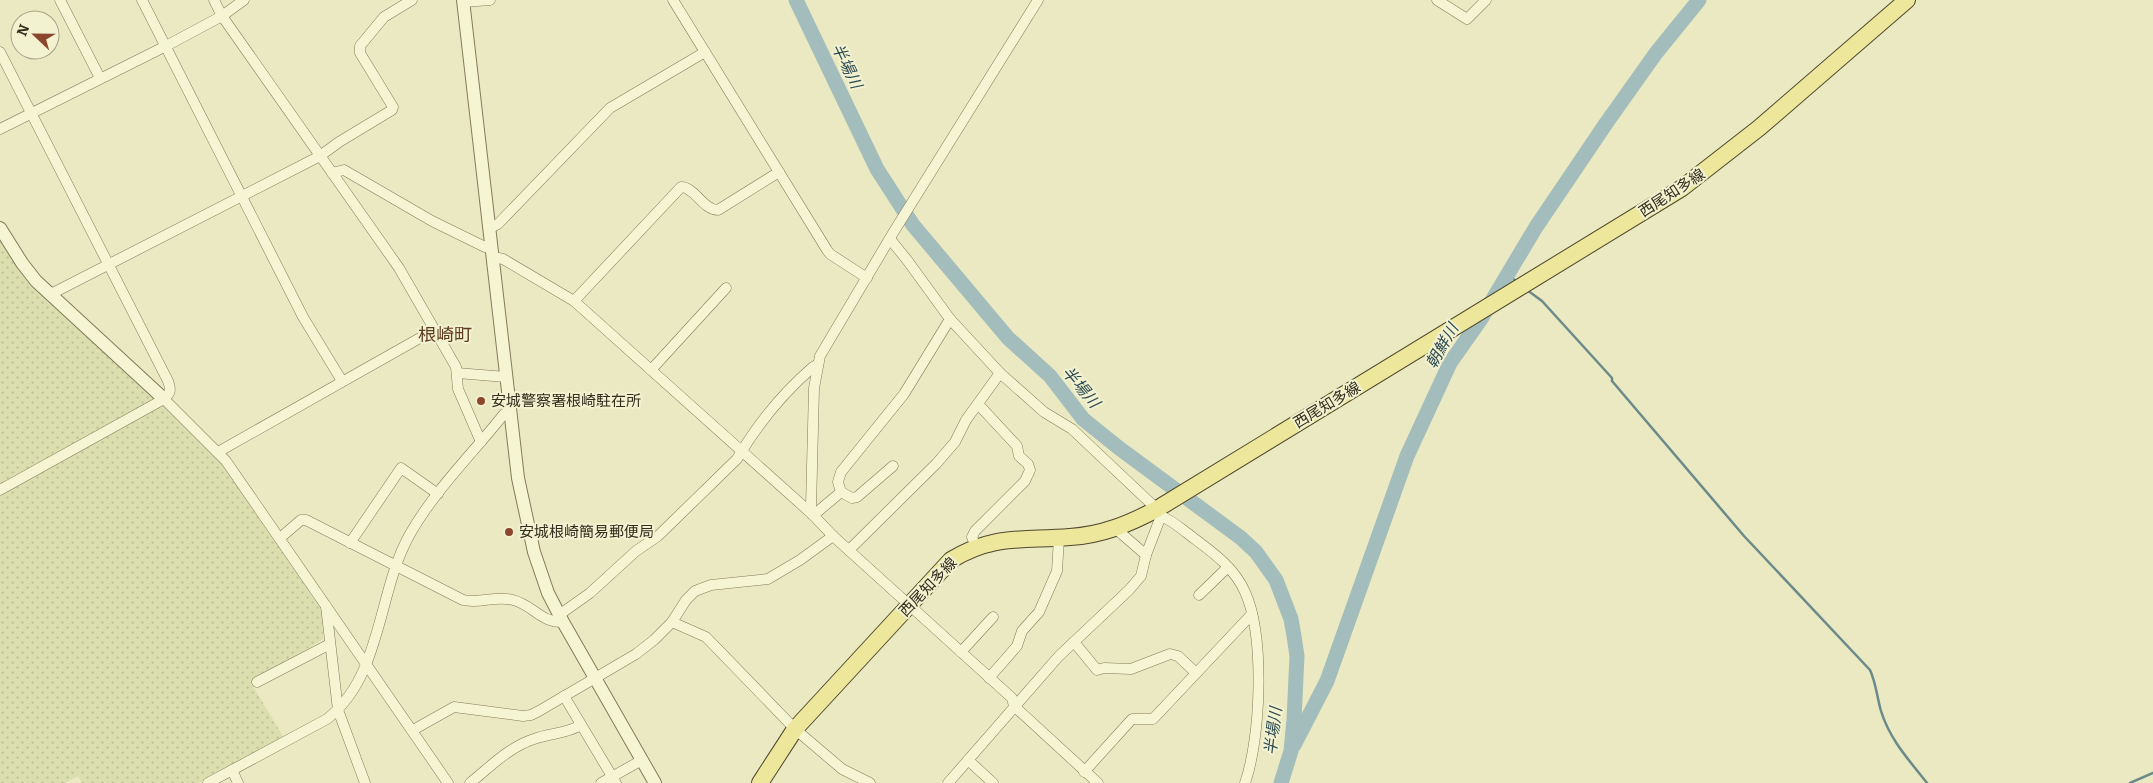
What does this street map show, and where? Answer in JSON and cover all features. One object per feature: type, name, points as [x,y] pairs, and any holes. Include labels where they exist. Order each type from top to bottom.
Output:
[{"type":"main road","name":"西尾知多線","points":[[760,783],[795,729],[951,560],[976,547],[1000,540],[1059,538],[1116,529],[1162,509],[1204,480],[1682,188],[1759,128],[1907,0]]},
{"type":"street","points":[[60,0],[100,78]]},
{"type":"street","points":[[142,0],[304,317],[342,381]]},
{"type":"street","points":[[214,0],[222,16],[398,268],[457,373],[458,389],[481,442]]},
{"type":"street","points":[[0,129],[166,46],[222,16],[244,0]]},
{"type":"street","points":[[51,294],[320,156],[338,142],[392,110],[393,108],[360,53],[360,46],[384,17],[412,0]]},
{"type":"street","points":[[490,0],[463,1],[518,478],[532,544],[548,593],[655,783]]},
{"type":"street","points":[[674,0],[830,254],[867,278]]},
{"type":"street","points":[[812,514],[814,388],[817,365],[828,341],[891,236],[1038,0]]},
{"type":"street","points":[[1437,0],[1467,19],[1486,0]]},
{"type":"street","points":[[0,52],[168,381],[170,390],[169,395],[164,399],[0,490]]},
{"type":"street","points":[[490,228],[498,224],[610,108],[705,52]]},
{"type":"street","points":[[332,173],[344,170],[389,194],[432,221],[517,266],[574,301],[812,514],[833,536],[1012,698],[1014,706],[1098,783]]},
{"type":"street","points":[[574,301],[680,187],[686,188],[711,208],[718,210],[779,172]]},
{"type":"street","points":[[0,228],[22,263],[51,294],[218,452],[280,538],[448,783]]},
{"type":"street","points":[[891,236],[950,319],[1000,373],[1044,412],[1072,429],[1217,556],[1228,567],[1245,591],[1252,614],[1256,641],[1258,697],[1253,742],[1245,783]]},
{"type":"street","points":[[651,370],[726,288]]},
{"type":"street","points":[[840,492],[838,482],[841,472],[904,394],[950,319]]},
{"type":"street","points":[[218,452],[434,330]]},
{"type":"street","points":[[280,538],[301,520],[306,520],[462,600],[471,602],[503,597],[528,606],[547,621],[561,618],[636,551],[658,536],[738,459],[741,452],[789,388],[817,365]]},
{"type":"street","points":[[457,373],[506,377]]},
{"type":"street","points":[[849,550],[936,464],[955,442],[966,420],[1000,373]]},
{"type":"street","points":[[976,547],[972,537],[975,531],[1025,481],[1030,470],[1028,464],[1019,456],[1017,446],[978,404]]},
{"type":"street","points":[[208,783],[327,719],[338,710],[366,665],[397,567],[410,535],[438,494],[504,414],[510,411]]},
{"type":"street","points":[[840,492],[852,498],[857,497],[893,466]]},
{"type":"street","points":[[350,543],[401,468],[438,494]]},
{"type":"street","points":[[812,514],[816,513],[840,492]]},
{"type":"street","points":[[948,783],[1014,706],[1074,642],[1142,576],[1146,555],[1162,509]]},
{"type":"street","points":[[1116,529],[1146,555]]},
{"type":"street","points":[[413,730],[454,707],[531,715],[644,648],[672,622],[686,600],[695,591],[711,585],[768,580],[833,536]]},
{"type":"street","points":[[989,678],[1017,646],[1022,631],[1039,612],[1057,571],[1059,538]]},
{"type":"street","points":[[1199,596],[1228,567]]},
{"type":"street","points":[[326,605],[338,710],[365,783]]},
{"type":"street","points":[[1084,772],[1132,719],[1153,719],[1252,614]]},
{"type":"street","points":[[961,652],[993,617]]},
{"type":"street","points":[[672,622],[706,637],[795,729],[842,769],[870,783]]},
{"type":"street","points":[[1074,642],[1097,670],[1104,668],[1131,669],[1170,654],[1178,656],[1196,674]]},
{"type":"street","points":[[257,682],[330,644]]},
{"type":"street","points":[[564,696],[614,780]]},
{"type":"street","points":[[470,783],[523,743],[536,738],[570,732],[581,725]]},
{"type":"street","points":[[602,783],[614,780],[642,760]]},
{"type":"street","points":[[968,760],[994,783]]},
{"type":"street","points":[[232,770],[238,783]]},
{"type":"green space","points":[[0,237],[215,453],[322,606],[323,639],[251,683],[284,738],[199,783],[82,783],[78,776],[65,783],[0,783]]},
{"type":"waterway","name":"半場川","points":[[796,0],[877,169],[913,225],[1008,338],[1050,376],[1083,419],[1119,448],[1241,538],[1256,552],[1276,580],[1291,619],[1297,656],[1291,751],[1281,783]]},
{"type":"waterway","name":"朝鮮川","points":[[1294,745],[1327,681],[1407,456],[1450,363],[1481,319],[1536,227],[1607,122],[1656,53],[1699,0]]},
{"type":"waterway","points":[[1507,274],[1517,282]]},
{"type":"waterway","points":[[1527,290],[1542,301],[1612,378],[1612,381],[1744,536],[1870,670],[1881,711],[1889,731],[1927,783]]},
{"type":"waterway","points":[[2130,783],[2153,773]]},
{"type":"place","name":"安城警察署根崎駐在所","points":[[481,401]]},
{"type":"place","name":"安城根崎簡易郵便局","points":[[509,532]]},
{"type":"district","name":"根崎町","points":[[445,335]]}]
